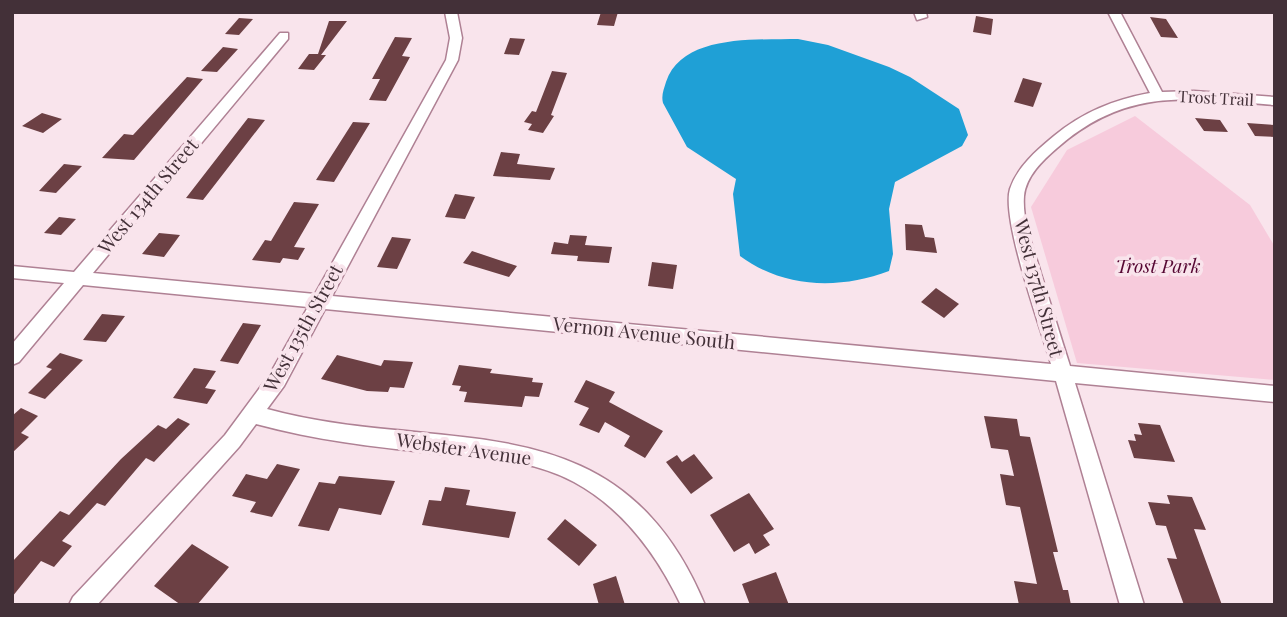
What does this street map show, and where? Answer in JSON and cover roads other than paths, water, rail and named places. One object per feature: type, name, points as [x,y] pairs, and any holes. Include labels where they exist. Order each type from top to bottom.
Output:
[{"type":"street","name":"West 135th Street","points":[[81,605],[232,441],[277,380],[452,60],[456,38],[451,12]]},
{"type":"street","points":[[1114,12],[1158,96]]},
{"type":"street","name":"West 134th Street","points":[[12,357],[284,36]]},
{"type":"street","name":"Trost Trail","points":[[1158,96],[1275,101]]},
{"type":"street","name":"West 137th Street","points":[[1132,605],[1022,237],[1018,217],[1018,187],[1034,162],[1094,115],[1115,106],[1158,96]]},
{"type":"street","name":"Vernon Avenue South","points":[[12,272],[1275,394]]},
{"type":"street","name":"Webster Avenue","points":[[252,414],[317,430],[526,455],[565,467],[597,485],[630,509],[654,535],[678,570],[693,605]]},
{"type":"water","points":[[798,39],[828,45],[889,67],[910,77],[959,109],[968,135],[962,146],[895,182],[889,209],[893,254],[889,271],[851,281],[812,283],[774,275],[740,256],[733,194],[736,179],[687,147],[663,103],[666,82],[675,66],[687,55],[722,43],[742,40]]},
{"type":"park label","name":"Trost Park","points":[[1158,266]]}]
